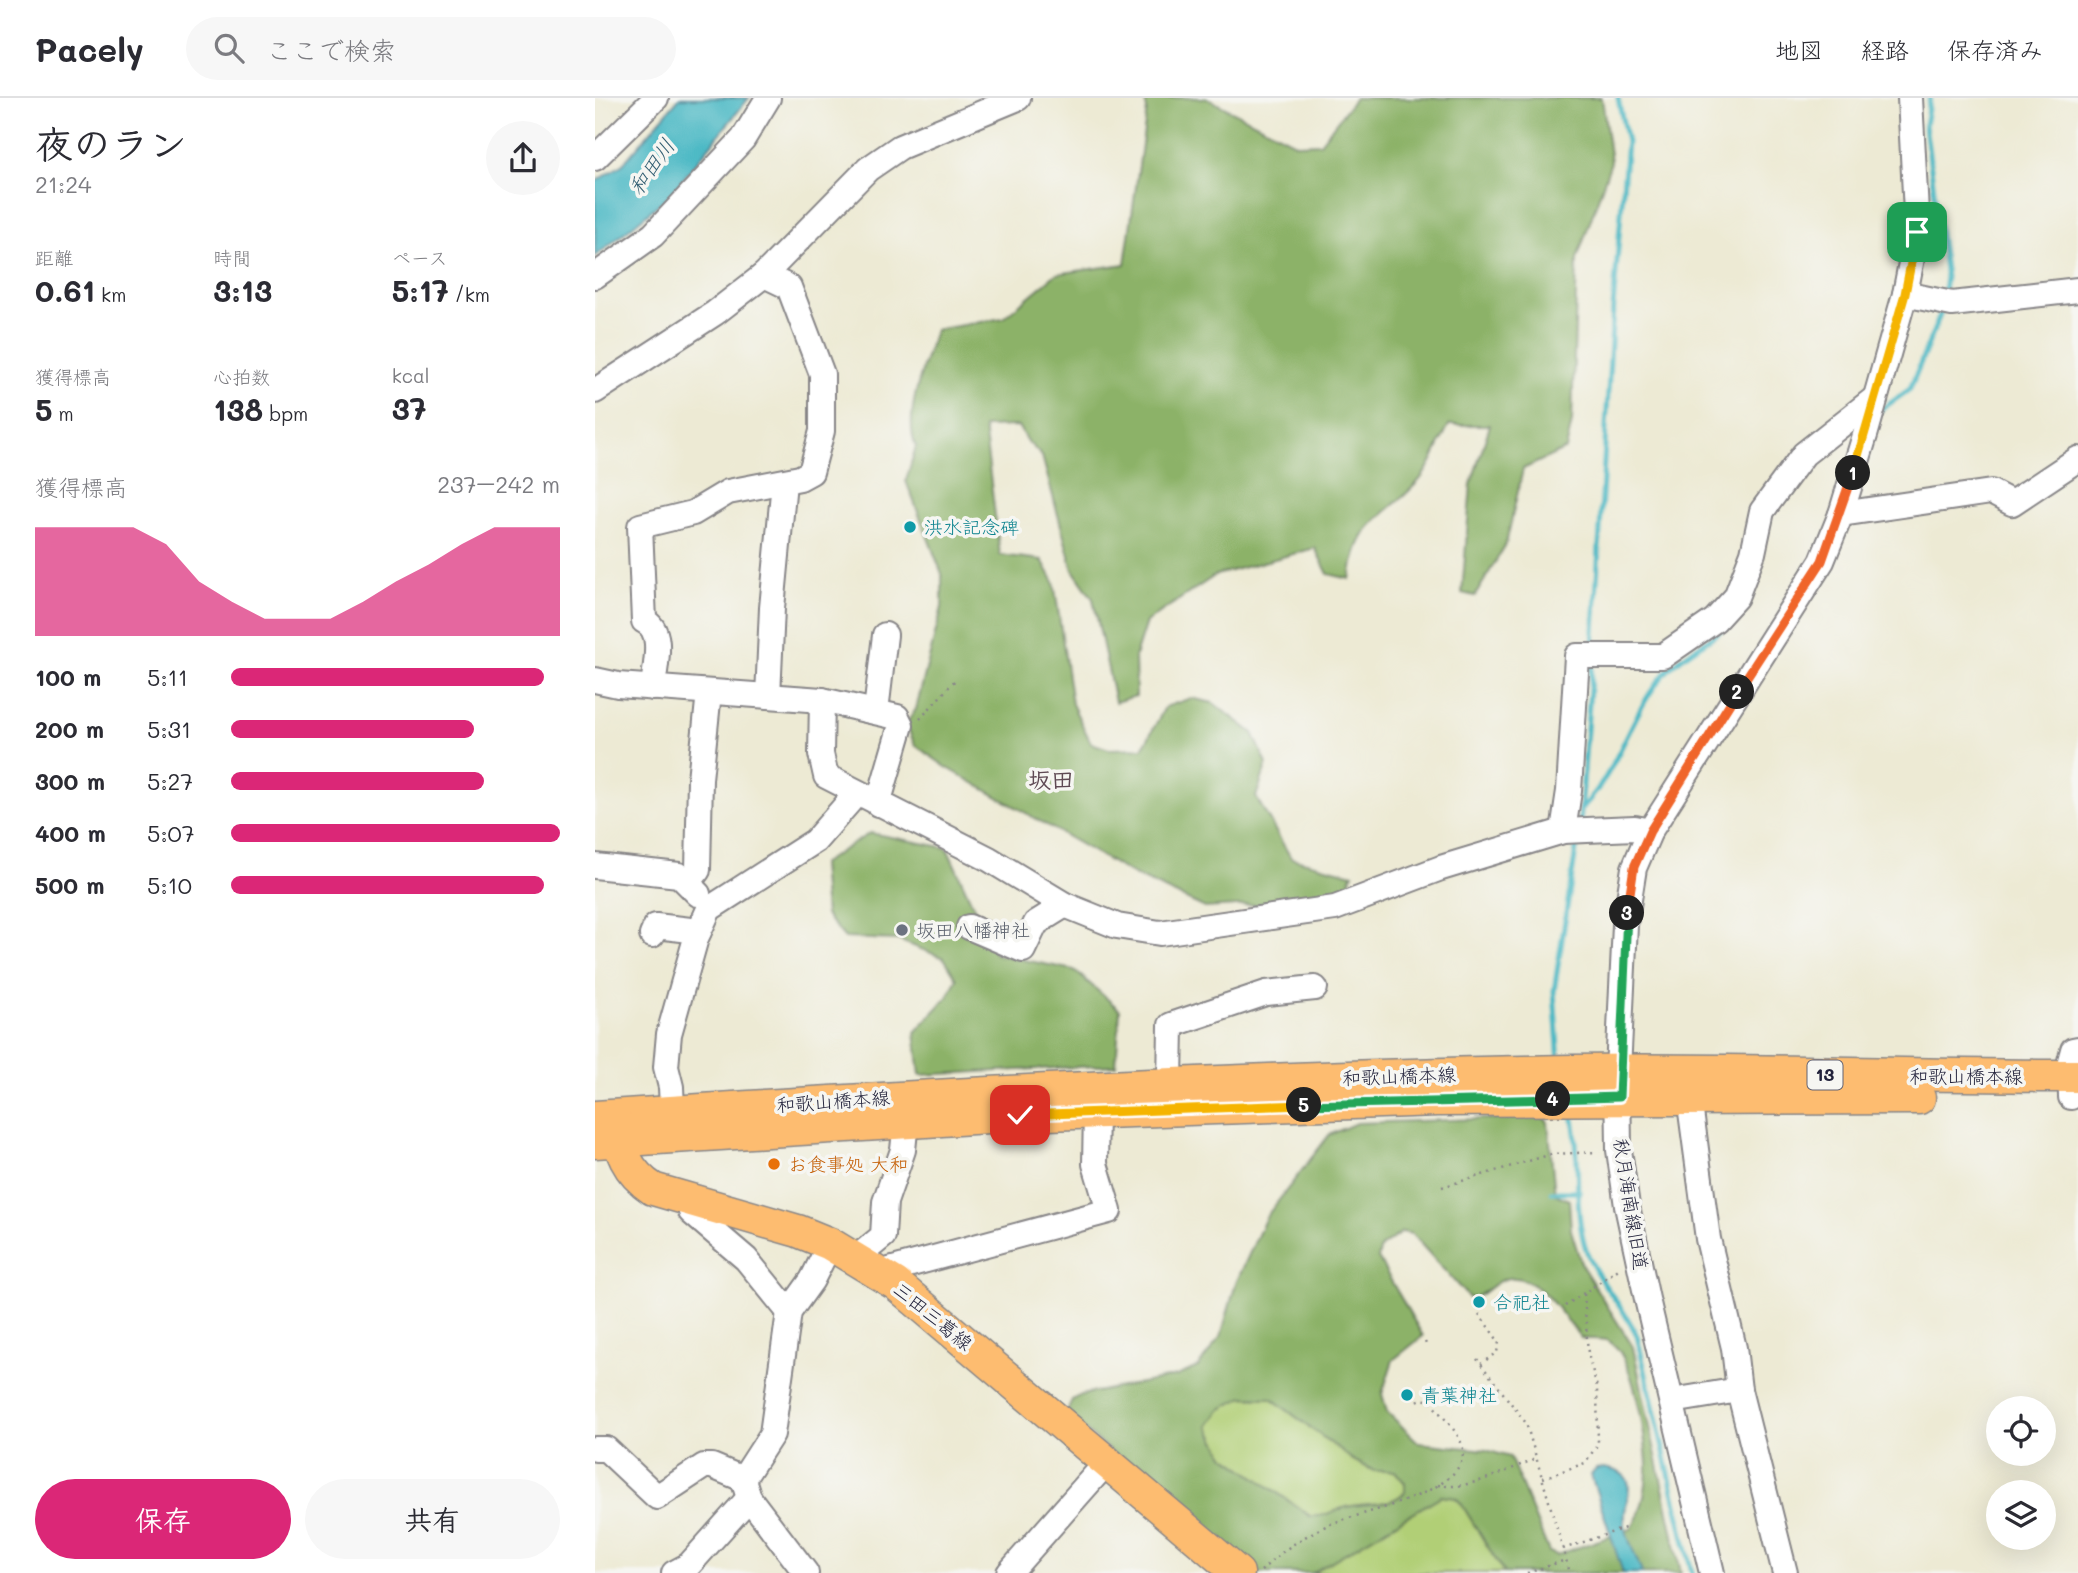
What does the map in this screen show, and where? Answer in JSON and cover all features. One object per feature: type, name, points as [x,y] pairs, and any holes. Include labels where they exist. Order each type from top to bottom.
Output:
[{"type":"main road","name":"和歌山橋本線","points":[[1618,1084],[1689,1097],[2075,1079]]},
{"type":"main road","name":"和歌山橋本線","points":[[605,1129],[1170,1084],[1560,1085],[2075,1079]]},
{"type":"main road","name":"和歌山橋本線","points":[[673,1124],[906,1121],[1560,1085]]},
{"type":"main road","name":"三田三葛線","points":[[605,1129],[637,1178],[653,1189],[799,1231],[854,1258],[896,1284],[1238,1573]]},
{"type":"street","points":[[595,158],[656,98]]},
{"type":"street","points":[[595,276],[653,235],[743,139],[768,98]]},
{"type":"street","points":[[595,391],[715,313],[764,275],[868,169],[900,147],[1019,98]]},
{"type":"street","name":"秋月海南線旧道","points":[[1712,1573],[1627,1206],[1619,1150],[1618,1084],[1625,925],[1634,867],[1650,831],[1822,561],[1841,514],[1905,294],[1917,232],[1910,98]]},
{"type":"street","points":[[653,688],[658,638],[650,623],[644,621],[640,526],[693,513],[729,492],[784,482],[811,472],[822,431],[823,383],[789,287],[764,275]]},
{"type":"street","points":[[1905,294],[1952,304],[2078,290]]},
{"type":"street","points":[[1567,831],[1577,656],[1663,656],[1715,620],[1737,597],[1753,553],[1762,511],[1804,454],[1874,399]]},
{"type":"street","points":[[1841,514],[1991,492],[2012,503],[2078,459]]},
{"type":"street","points":[[768,696],[772,608],[784,482]]},
{"type":"street","points":[[876,711],[885,635]]},
{"type":"street","points":[[595,680],[653,688],[822,700],[897,717],[901,725],[867,799],[815,841],[704,920],[656,926],[652,935]]},
{"type":"street","points":[[689,882],[698,870],[700,779],[709,692]]},
{"type":"street","points":[[822,700],[821,754],[826,776],[989,859],[1065,905],[1117,926],[1160,933],[1335,908],[1441,868],[1567,831],[1650,831]]},
{"type":"street","points":[[595,866],[680,875],[689,882],[704,920],[669,1034],[666,1067],[671,1087],[673,1124]]},
{"type":"street","points":[[969,927],[1023,950],[1037,923],[1065,905]]},
{"type":"street","points":[[1170,1084],[1171,1025],[1266,992],[1315,988]]},
{"type":"street","points":[[1689,1097],[1708,1238],[1734,1348],[1739,1390],[1785,1573]]},
{"type":"street","points":[[854,1258],[1108,1211],[1095,1164],[1096,1112]]},
{"type":"street","points":[[674,1573],[689,1565],[746,1489],[772,1434],[789,1312],[812,1280],[854,1258],[883,1236],[885,1202],[903,1150],[906,1121]]},
{"type":"street","points":[[689,1200],[691,1212],[746,1259],[789,1312]]},
{"type":"street","points":[[1672,1401],[1739,1390]]},
{"type":"street","points":[[595,1449],[605,1448],[657,1497],[704,1466],[712,1466],[746,1489],[802,1572]]},
{"type":"street","points":[[1009,1573],[1107,1462]]},
{"type":"path","points":[[901,725],[917,723],[957,677]]},
{"type":"path","points":[[1442,1187],[1552,1154],[1591,1152]]},
{"type":"path","points":[[1565,1306],[1606,1276]]},
{"type":"path","points":[[1543,1478],[1585,1464],[1598,1444],[1597,1387],[1588,1354],[1584,1293]]},
{"type":"path","points":[[1479,1307],[1479,1314],[1499,1342],[1497,1352],[1481,1364]]},
{"type":"path","points":[[1478,1359],[1526,1423],[1570,1573]]},
{"type":"path","points":[[1259,1573],[1279,1553],[1307,1535],[1360,1513],[1386,1509],[1438,1485],[1462,1460],[1462,1443],[1430,1401],[1422,1399],[1414,1402]]},
{"type":"path","points":[[1438,1485],[1448,1486],[1482,1479],[1538,1458]]},
{"type":"path","points":[[1563,1549],[1627,1527]]},
{"type":"path","points":[[1527,1573],[1566,1560]]},
{"type":"green space","points":[[1144,98],[1206,98],[1297,144],[1320,143],[1355,98],[1602,98],[1611,162],[1577,259],[1572,422],[1566,449],[1523,469],[1506,544],[1475,596],[1462,593],[1471,484],[1490,425],[1449,425],[1422,477],[1365,533],[1354,559],[1350,579],[1328,574],[1315,548],[1216,575],[1146,622],[1135,656],[1136,696],[1115,702],[1093,599],[1073,570],[1042,456],[1026,440],[1018,426],[984,427],[1000,555],[1042,560],[1054,582],[1072,704],[1091,743],[1109,749],[1143,748],[1165,707],[1191,698],[1213,703],[1253,733],[1267,764],[1256,797],[1291,858],[1353,874],[1347,886],[1316,901],[1205,908],[1134,875],[946,767],[915,745],[906,724],[916,709],[942,607],[942,574],[906,481],[916,446],[912,434],[913,404],[935,330],[1003,318],[1056,274],[1125,264],[1147,109]]},
{"type":"green space","points":[[870,833],[947,848],[995,954],[1074,970],[1120,1010],[1116,1065],[920,1075],[915,1032],[946,999],[957,979],[944,958],[898,940],[845,938],[825,915],[821,864]]},
{"type":"green space","points":[[1543,1117],[1548,1122],[1555,1194],[1569,1200],[1571,1230],[1582,1266],[1633,1347],[1681,1573],[1504,1573],[1461,1503],[1456,1498],[1441,1496],[1312,1573],[1256,1573],[1066,1414],[1072,1400],[1081,1395],[1177,1376],[1198,1367],[1221,1336],[1236,1283],[1266,1217],[1329,1135],[1356,1123]],"holes":[[[1402,1232],[1412,1234],[1469,1298],[1478,1296],[1502,1280],[1525,1280],[1547,1296],[1581,1338],[1605,1340],[1617,1348],[1625,1362],[1638,1401],[1647,1460],[1641,1509],[1631,1529],[1557,1555],[1549,1552],[1510,1457],[1486,1450],[1419,1443],[1387,1412],[1382,1394],[1393,1360],[1423,1336],[1378,1258],[1381,1247]],[[1243,1397],[1271,1398],[1353,1460],[1374,1471],[1395,1471],[1405,1483],[1405,1492],[1385,1502],[1310,1516],[1224,1455],[1208,1426],[1221,1409]]]},
{"type":"green space","points":[[1243,1397],[1271,1398],[1353,1460],[1374,1471],[1395,1471],[1405,1483],[1405,1492],[1385,1502],[1310,1516],[1224,1455],[1208,1426],[1221,1409]]},
{"type":"green space","points":[[1441,1496],[1456,1498],[1461,1503],[1504,1573],[1312,1573]]},
{"type":"water","name":"和田川","points":[[679,98],[749,98],[670,195],[595,257],[595,182],[623,164]]},
{"type":"water","points":[[1596,1469],[1617,1471],[1628,1482],[1625,1525],[1642,1573],[1623,1573],[1591,1475]]},
{"type":"waterway","points":[[1593,649],[1613,308],[1627,142],[1618,98]]},
{"type":"waterway","points":[[1930,98],[1925,125],[1946,277],[1943,297]]},
{"type":"waterway","points":[[1882,409],[1910,389],[1942,310]]},
{"type":"waterway","points":[[1582,808],[1607,775],[1654,687],[1675,663],[1719,632],[1734,617]]},
{"type":"waterway","points":[[1580,824],[1592,662]]},
{"type":"waterway","points":[[1559,1063],[1554,991],[1578,837]]},
{"type":"waterway","points":[[1571,1110],[1584,1243],[1594,1268],[1637,1336],[1692,1573]]},
{"type":"waterway","points":[[1551,1192],[1580,1192]]},
{"type":"place","name":"洪水記念碑","points":[[910,527]]},
{"type":"place","name":"坂田八幡神社","points":[[902,930]]},
{"type":"place","name":"お食事処 大和","points":[[774,1164]]},
{"type":"place","name":"合祀社","points":[[1479,1302]]},
{"type":"place","name":"青葉神社","points":[[1407,1395]]},
{"type":"district","name":"坂田","points":[[1051,780]]},
{"type":"route","points":[[1020,1115],[1437,1100],[1619,1097],[1625,925],[1634,867],[1650,831],[1673,792],[1822,561],[1841,514],[1866,432],[1905,294],[1917,232]]}]
